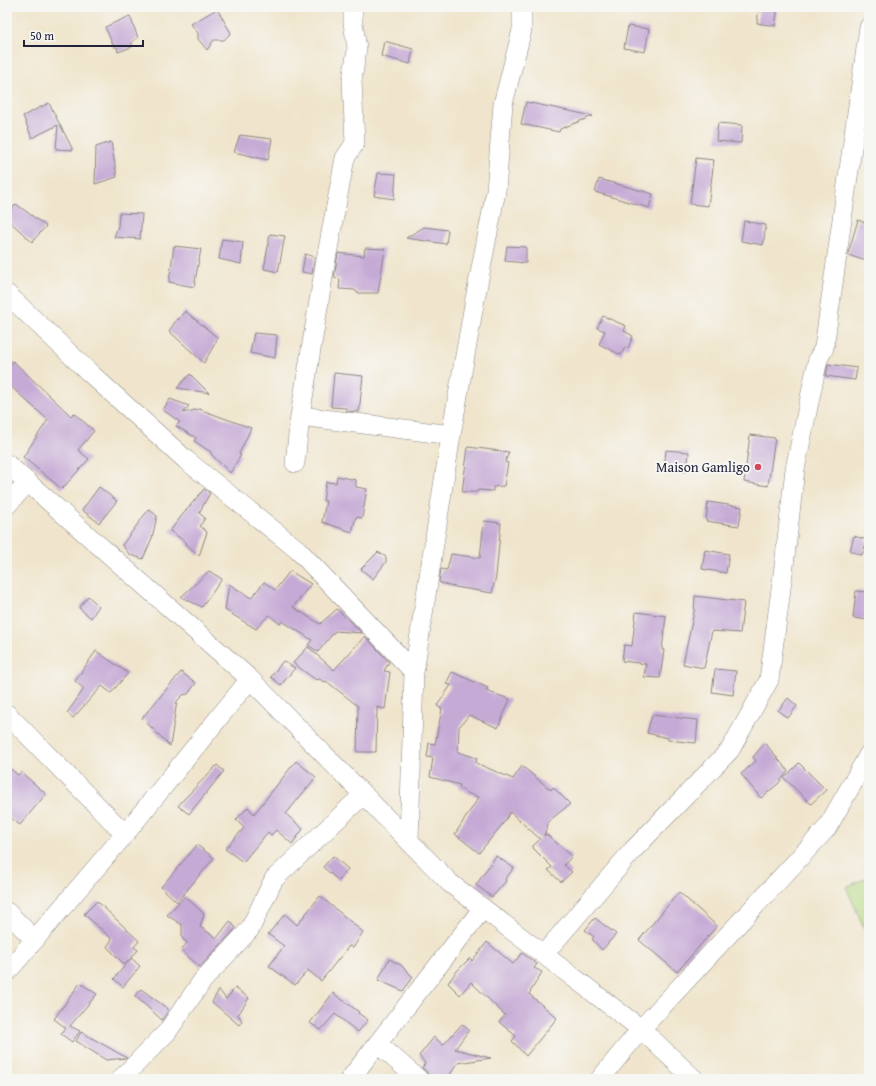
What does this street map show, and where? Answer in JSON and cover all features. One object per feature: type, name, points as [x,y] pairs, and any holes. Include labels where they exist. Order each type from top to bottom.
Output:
[{"type":"street","points":[[295,463],[300,416],[325,265],[345,158],[355,143],[352,81],[357,48],[353,24],[353,7]]},
{"type":"street","points":[[409,841],[414,672],[474,298],[496,190],[503,104],[522,30],[522,7]]},
{"type":"street","points":[[544,954],[632,850],[730,750],[768,680],[784,566],[795,469],[818,359],[824,348],[869,27]]},
{"type":"street","points":[[7,294],[91,374],[186,460],[298,550],[414,672]]},
{"type":"street","points":[[300,416],[451,435]]},
{"type":"street","points":[[7,464],[250,678],[450,883],[641,1029],[694,1079]]},
{"type":"street","points":[[7,505],[28,482]]},
{"type":"street","points":[[7,972],[125,834],[250,678]]},
{"type":"street","points":[[7,714],[125,834]]},
{"type":"street","points":[[600,1079],[641,1029],[827,828],[869,754]]},
{"type":"street","points":[[121,1079],[166,1032],[203,980],[250,929],[274,879],[364,794]]},
{"type":"street","points":[[350,1079],[484,908]]},
{"type":"street","points":[[7,912],[34,940]]},
{"type":"street","points":[[378,1044],[418,1079]]},
{"type":"green space","points":[[869,877],[869,939],[846,887]]},
{"type":"building","points":[[759,7],[778,7],[775,26],[757,23]]},
{"type":"building","points":[[217,9],[231,33],[224,40],[214,40],[207,50],[198,39],[198,33],[191,24]]},
{"type":"building","points":[[130,16],[138,38],[132,42],[132,47],[118,52],[117,47],[114,47],[105,27]]},
{"type":"building","points":[[628,26],[649,29],[645,52],[624,48]]},
{"type":"building","points":[[384,41],[413,49],[410,64],[381,56]]},
{"type":"building","points":[[526,102],[593,116],[560,129],[559,132],[521,124]]},
{"type":"building","points":[[49,103],[73,150],[56,149],[58,125],[32,138],[23,116]]},
{"type":"building","points":[[718,123],[742,125],[741,143],[716,141]]},
{"type":"building","points":[[240,135],[272,139],[268,160],[234,152]]},
{"type":"building","points":[[111,142],[117,177],[95,184],[96,147]]},
{"type":"building","points":[[696,158],[714,160],[708,206],[690,204]]},
{"type":"building","points":[[378,173],[396,174],[394,199],[374,196]]},
{"type":"building","points":[[599,179],[653,194],[649,208],[595,192]]},
{"type":"building","points":[[16,204],[46,226],[32,242],[7,219],[7,214]]},
{"type":"building","points":[[119,213],[142,214],[140,239],[114,237],[118,226]]},
{"type":"building","points":[[858,220],[869,224],[869,262],[848,255]]},
{"type":"building","points":[[744,221],[766,225],[763,245],[741,241]]},
{"type":"building","points":[[424,227],[448,230],[446,244],[406,238]]},
{"type":"building","points":[[270,234],[285,236],[278,272],[264,269]]},
{"type":"building","points":[[222,239],[243,242],[241,264],[219,259]]},
{"type":"building","points":[[174,246],[201,249],[194,287],[169,282]]},
{"type":"building","points":[[507,246],[526,247],[526,263],[505,261]]},
{"type":"building","points":[[365,248],[385,249],[378,293],[357,293],[355,290],[339,289],[340,279],[334,278],[338,253],[364,256]]},
{"type":"building","points":[[305,254],[315,257],[312,274],[302,272]]},
{"type":"building","points":[[185,311],[218,338],[204,363],[169,331],[177,319],[178,320]]},
{"type":"building","points":[[603,316],[626,326],[624,331],[633,336],[628,348],[625,347],[621,355],[599,344],[605,331],[597,328]]},
{"type":"building","points":[[254,333],[277,335],[275,358],[250,353]]},
{"type":"building","points":[[13,361],[71,416],[74,413],[94,431],[78,450],[89,459],[62,489],[23,457],[48,420],[7,383],[7,369]]},
{"type":"building","points":[[828,364],[857,368],[855,380],[826,376]]},
{"type":"building","points":[[334,373],[363,376],[359,412],[346,411],[346,408],[331,407]]},
{"type":"building","points":[[190,374],[209,393],[177,388]]},
{"type":"building","points":[[170,399],[189,406],[183,413],[199,409],[251,428],[239,454],[241,455],[230,473],[211,454],[211,452],[194,441],[196,438],[176,426],[180,422],[163,410]]},
{"type":"building","name":"Maison Gamligo","points":[[750,435],[775,438],[768,486],[744,482]]},
{"type":"building","points":[[468,447],[509,452],[505,462],[508,463],[504,486],[493,487],[493,491],[478,490],[477,492],[462,492]]},
{"type":"building","points":[[666,450],[689,452],[687,472],[664,469]]},
{"type":"building","points":[[337,476],[356,480],[356,487],[367,489],[362,518],[356,517],[352,532],[322,522],[326,501],[323,501],[326,482],[336,483]]},
{"type":"building","points":[[99,487],[117,501],[99,523],[82,510]]},
{"type":"building","points":[[204,489],[210,493],[199,513],[205,518],[200,526],[207,532],[199,556],[186,544],[187,543],[170,531]]},
{"type":"building","points":[[708,502],[742,507],[739,526],[706,521]]},
{"type":"building","points":[[149,509],[157,516],[152,538],[143,559],[130,555],[122,545]]},
{"type":"building","points":[[484,521],[501,523],[496,576],[492,593],[449,586],[439,582],[441,569],[447,570],[451,554],[480,558]]},
{"type":"building","points":[[854,536],[867,540],[862,555],[850,551]]},
{"type":"building","points":[[705,550],[729,554],[726,573],[702,569]]},
{"type":"building","points":[[378,552],[386,557],[386,562],[373,579],[361,569]]},
{"type":"building","points":[[209,571],[222,579],[202,607],[181,597]]},
{"type":"building","points":[[290,571],[311,584],[293,607],[320,624],[337,609],[362,633],[335,631],[318,652],[308,645],[312,640],[282,621],[280,624],[269,615],[256,629],[225,610],[229,584],[251,598],[264,582],[275,590]]},
{"type":"building","points":[[856,591],[869,592],[869,620],[853,618]]},
{"type":"building","points":[[88,596],[99,606],[91,618],[79,608]]},
{"type":"building","points":[[695,596],[744,602],[740,633],[712,631],[704,668],[683,664],[694,612]]},
{"type":"building","points":[[636,612],[666,616],[662,650],[664,650],[660,678],[644,677],[646,664],[622,661],[624,645],[632,646]]},
{"type":"building","points":[[365,636],[389,662],[384,671],[390,672],[385,709],[377,707],[376,752],[357,752],[358,706],[326,681],[325,682],[319,679],[316,680],[293,663],[308,647],[334,670]]},
{"type":"building","points":[[96,651],[128,673],[111,693],[102,686],[73,718],[67,713],[84,689],[75,681]]},
{"type":"building","points":[[283,661],[295,668],[281,685],[271,677]]},
{"type":"building","points":[[715,669],[736,671],[733,695],[712,692]]},
{"type":"building","points":[[181,672],[196,683],[188,694],[183,695],[177,701],[170,746],[142,718]]},
{"type":"building","points":[[452,672],[488,688],[486,691],[510,699],[498,728],[469,715],[459,727],[458,752],[477,758],[476,763],[513,779],[522,766],[551,790],[553,787],[570,804],[549,821],[544,836],[546,834],[572,856],[564,865],[572,872],[561,882],[548,870],[552,867],[532,847],[540,839],[510,812],[505,821],[479,853],[455,834],[479,797],[469,794],[459,788],[460,785],[430,777],[433,758],[427,757],[429,743],[435,744],[442,709],[437,706],[451,685],[446,684]]},
{"type":"building","points":[[788,698],[797,706],[788,718],[778,711]]},
{"type":"building","points":[[652,715],[698,720],[696,743],[668,740],[668,738],[647,733]]},
{"type":"building","points":[[765,743],[788,771],[778,784],[761,798],[741,774],[756,761],[753,757]]},
{"type":"building","points":[[296,761],[316,777],[286,814],[303,829],[292,844],[276,830],[271,835],[268,832],[243,862],[225,849],[244,828],[236,820],[248,807],[254,814]]},
{"type":"building","points":[[799,763],[826,790],[811,804],[784,778]]},
{"type":"building","points":[[217,765],[224,771],[189,814],[178,806],[184,799]]},
{"type":"building","points":[[7,766],[18,775],[21,772],[46,794],[20,825],[7,816]]},
{"type":"building","points":[[197,845],[214,858],[177,902],[161,887]]},
{"type":"building","points":[[333,856],[348,869],[339,881],[323,867]]},
{"type":"building","points":[[496,856],[514,868],[505,879],[506,881],[492,897],[476,885]]},
{"type":"building","points":[[679,892],[717,926],[677,972],[639,940]]},
{"type":"building","points":[[185,896],[204,914],[200,927],[217,938],[230,921],[236,928],[200,967],[181,950],[187,943],[182,938],[182,925],[167,915]]},
{"type":"building","points":[[320,896],[363,932],[353,948],[349,946],[321,981],[308,970],[295,985],[269,966],[284,946],[268,934],[285,914],[297,925]]},
{"type":"building","points":[[97,901],[139,941],[134,947],[138,950],[125,965],[107,947],[112,939],[84,914]]},
{"type":"building","points":[[595,918],[616,934],[602,950],[592,939],[594,937],[585,930]]},
{"type":"building","points":[[487,942],[513,964],[522,953],[537,964],[534,968],[542,972],[529,994],[557,1018],[526,1056],[512,1041],[516,1036],[499,1022],[505,1015],[471,982],[460,995],[448,983],[456,972],[470,958],[472,961]]},
{"type":"building","points":[[131,958],[140,966],[123,987],[114,979]]},
{"type":"building","points":[[389,959],[401,965],[413,977],[403,991],[378,980]]},
{"type":"building","points":[[80,983],[97,994],[70,1026],[80,1031],[72,1042],[61,1034],[66,1028],[54,1019]]},
{"type":"building","points":[[235,988],[249,998],[238,1015],[242,1021],[239,1025],[212,1002],[219,990],[226,999]]},
{"type":"building","points":[[141,989],[168,1009],[162,1020],[135,996]]},
{"type":"building","points":[[333,993],[368,1020],[358,1032],[335,1014],[321,1030],[310,1023]]},
{"type":"building","points":[[462,1024],[469,1030],[455,1049],[491,1058],[458,1063],[447,1079],[431,1079],[422,1068],[425,1063],[419,1056],[434,1037],[443,1045]]},
{"type":"building","points":[[81,1032],[127,1058],[106,1060],[76,1041]]},
{"type":"place","name":"Maison Gamligo","points":[[758,467]]}]
